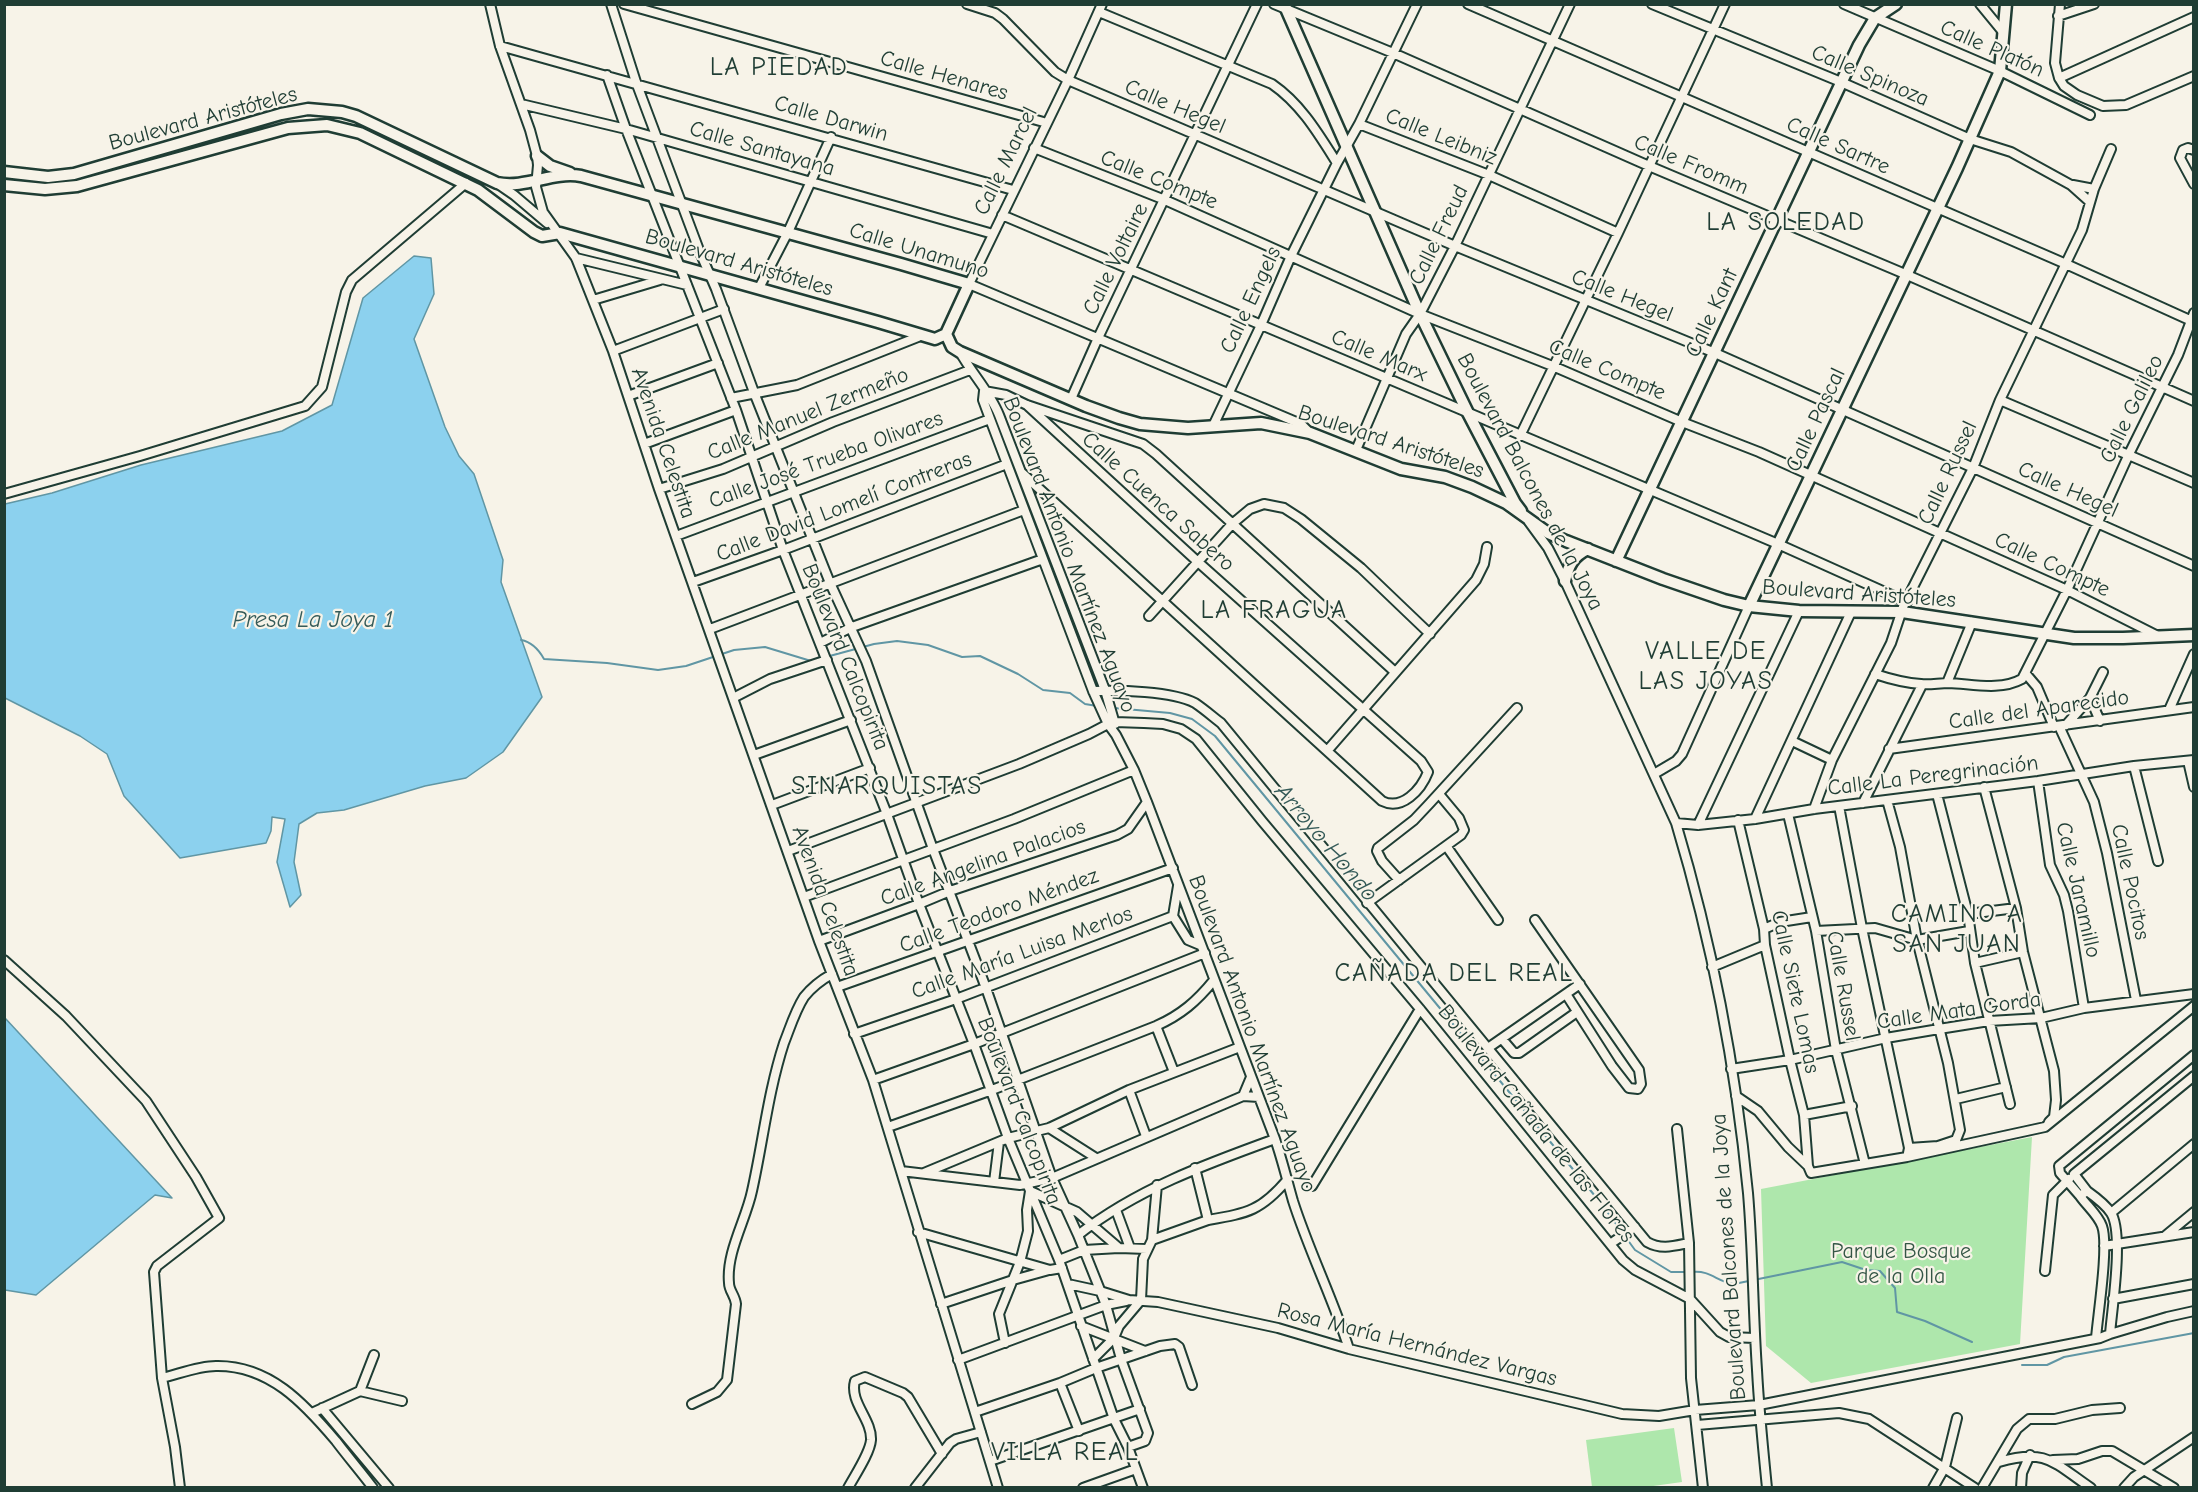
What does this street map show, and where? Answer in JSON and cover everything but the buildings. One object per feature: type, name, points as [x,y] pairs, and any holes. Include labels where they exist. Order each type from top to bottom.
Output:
[{"type":"street","points":[[490,4],[500,45],[537,156],[536,187],[543,212],[560,233]]},
{"type":"street","name":"Boulevard Calcopirita","points":[[611,4],[636,82],[755,395],[830,583],[866,660],[916,804],[986,987],[1052,1178],[1106,1305],[1114,1338],[1148,1433],[1145,1441],[1128,1447]]},
{"type":"street","name":"Calle Henares","points":[[624,4],[1047,123]]},
{"type":"street","name":"Calle Hegel","points":[[967,4],[996,13],[1004,19],[1055,72],[1068,80],[1455,246],[1715,354],[2193,566]]},
{"type":"street","name":"Calle Voltaire","points":[[1071,399],[1257,4]]},
{"type":"street","name":"Calle Fromm","points":[[1274,4],[1286,7],[1648,166],[1905,274],[2032,332],[2193,401]]},
{"type":"street","points":[[1359,124],[1417,4]]},
{"type":"street","name":"Calle Sartre","points":[[1468,4],[2192,319]]},
{"type":"street","name":"Calle Freud","points":[[1356,450],[1385,378],[1406,334],[1420,314],[1455,246],[1570,4]]},
{"type":"street","name":"Calle Spinoza","points":[[1652,4],[1841,82],[1970,139],[2011,152],[2071,185],[2090,202]]},
{"type":"street","points":[[1520,436],[1555,367],[1725,4]]},
{"type":"street","name":"Calle Platón","points":[[1844,4],[2000,71],[2090,115]]},
{"type":"street","points":[[1875,18],[1896,4]]},
{"type":"street","points":[[1980,4],[2003,32]]},
{"type":"street","name":"Calle Pascal","points":[[1654,774],[1676,761],[1682,754],[1778,544],[1844,410],[1905,274],[1970,139],[2000,71],[2006,4]]},
{"type":"street","points":[[2060,4],[2055,63],[2064,86],[2077,95],[2092,102],[2114,107],[2139,101],[2193,76]]},
{"type":"street","points":[[2058,16],[2094,4]]},
{"type":"street","name":"Boulevard Balcones de la Joya","points":[[1286,7],[1420,314],[1515,503],[1548,548],[1565,581],[1676,823],[1689,865],[1712,968],[1736,1096],[1753,1262],[1759,1405],[1767,1488]]},
{"type":"street","points":[[1100,8],[1272,84],[1289,96],[1304,113],[1337,163]]},
{"type":"street","name":"Calle Marcel","points":[[946,334],[1013,190],[1068,80],[1100,8]]},
{"type":"street","name":"Calle Kant","points":[[1616,561],[1715,354],[1775,220],[1841,82],[1875,18]]},
{"type":"street","points":[[2059,78],[2193,18]]},
{"type":"street","name":"Calle Darwin","points":[[500,45],[1013,190]]},
{"type":"street","name":"Boulevard Calcopirita","points":[[607,75],[736,410],[783,550],[888,814],[937,952],[992,1090],[1008,1138],[1068,1284],[1077,1316],[1114,1419],[1128,1447],[1143,1488]]},
{"type":"street","name":"Calle Santayana","points":[[520,104],[626,129],[993,234]]},
{"type":"street","name":"Boulevard Aristóteles","points":[[4,172],[48,177],[67,175],[300,110],[342,112],[373,123],[497,183],[560,233],[907,332],[935,339],[946,334],[952,347],[960,352]]},
{"type":"street","name":"Calle Leibniz","points":[[1337,163],[1359,124],[1489,175],[1618,233]]},
{"type":"street","name":"Boulevard Aristóteles","points":[[4,185],[45,189],[76,186],[288,128],[307,125],[337,127],[360,133],[466,183],[490,198],[534,232],[543,236],[560,233]]},
{"type":"street","points":[[214,133],[206,138],[205,143],[217,148]]},
{"type":"street","points":[[759,288],[788,232],[831,137]]},
{"type":"street","points":[[180,144],[190,148],[185,157]]},
{"type":"street","name":"Calle Compte","points":[[1034,148],[1165,200],[1420,314],[1555,367],[1682,422],[1759,452],[2067,590],[2159,637]]},
{"type":"street","name":"Calle Russel","points":[[1814,809],[1832,760],[1891,643],[1902,612],[1972,468],[2000,400],[2082,230],[2094,189],[2111,149]]},
{"type":"street","points":[[2191,149],[2180,152],[2180,158],[2193,184]]},
{"type":"street","points":[[537,156],[550,166],[573,175]]},
{"type":"street","name":"Calle Engels","points":[[1212,426],[1337,163]]},
{"type":"street","name":"Calle Unamuno","points":[[497,183],[516,185],[559,175],[573,175],[681,202],[969,284],[1301,424],[1310,433]]},
{"type":"street","points":[[4,494],[305,406],[322,387],[346,292],[352,280],[466,183]]},
{"type":"street","name":"Calle Spinoza","points":[[2071,185],[2094,189]]},
{"type":"street","name":"Calle Marx","points":[[1002,215],[1778,544],[1907,602]]},
{"type":"street","name":"Avenida Celestita","points":[[560,233],[576,258],[613,351],[659,489],[819,941],[873,1080],[998,1488]]},
{"type":"street","points":[[576,258],[687,285]]},
{"type":"street","points":[[593,300],[660,280]]},
{"type":"street","points":[[613,351],[724,309]]},
{"type":"street","name":"Calle Galileo","points":[[2026,674],[2178,355],[2192,319]]},
{"type":"street","name":"Boulevard Aristóteles","points":[[907,332],[1119,418],[1140,424],[1188,428],[1261,423],[1310,433],[1401,469],[1445,477],[1472,487],[1506,503],[1548,533],[1700,592],[1749,606],[1799,611],[1902,612],[2074,638],[2193,635]]},
{"type":"street","points":[[731,398],[755,395],[820,377],[918,337]]},
{"type":"street","name":"Boulevard Antonio Martínez Aguayo","points":[[960,352],[970,370],[993,400],[1022,473],[1110,703],[1116,735],[1134,770],[1173,868],[1200,945],[1275,1139],[1293,1200],[1349,1349]]},
{"type":"street","points":[[628,396],[718,363]]},
{"type":"street","name":"Calle Manuel Zermeño","points":[[659,489],[723,469],[833,422],[970,370]]},
{"type":"street","points":[[984,390],[1006,395],[1027,405],[1143,444],[1395,672]]},
{"type":"street","name":"Boulevard Antonio Martínez Aguayo","points":[[984,390],[983,400],[1093,691],[1103,714],[1112,723]]},
{"type":"street","points":[[2000,400],[2193,482]]},
{"type":"street","name":"Calle Cuenca Sabero","points":[[1027,405],[1427,768],[1427,776],[1412,795],[1397,804],[1387,804],[1328,751]]},
{"type":"street","points":[[644,444],[736,410]]},
{"type":"street","name":"Calle José Trueba Olivares","points":[[676,536],[990,419]]},
{"type":"street","name":"Calle David Lomelí Contreras","points":[[693,582],[1007,464]]},
{"type":"street","points":[[1022,473],[1328,751],[1476,580],[1484,564],[1487,547]]},
{"type":"street","points":[[1149,616],[1232,524],[1250,509],[1264,504],[1284,508],[1318,532],[1361,568],[1430,634]]},
{"type":"street","points":[[710,629],[1024,510]]},
{"type":"street","points":[[1565,581],[1572,560],[1577,554],[1588,549]]},
{"type":"street","points":[[733,698],[824,653],[852,627],[1043,559]]},
{"type":"street","points":[[1698,825],[1799,611]]},
{"type":"street","points":[[1755,819],[1851,612]]},
{"type":"street","points":[[1947,683],[1972,622]]},
{"type":"street","points":[[2169,710],[2193,654]]},
{"type":"street","points":[[2060,726],[2090,698],[2103,672]]},
{"type":"street","points":[[1875,674],[1899,681],[1922,684],[1947,683],[1980,686],[2017,682],[2026,674]]},
{"type":"street","name":"Calle Pocitos","points":[[2026,674],[2037,687],[2060,726],[2094,802],[2136,1000]]},
{"type":"street","points":[[1863,803],[1922,684]]},
{"type":"street","name":"Boulevard Cañada de las Flores","points":[[1093,691],[1105,690],[1182,698],[1221,723],[1488,1048],[1632,1229],[1655,1247],[1689,1243]]},
{"type":"street","points":[[2090,698],[2100,721]]},
{"type":"street","name":"Calle del Aparecido","points":[[1889,749],[2193,707]]},
{"type":"street","points":[[1399,880],[1382,861],[1377,851],[1378,848],[1414,820],[1516,708]]},
{"type":"street","points":[[754,755],[851,720]]},
{"type":"street","points":[[788,851],[916,804],[1112,723]]},
{"type":"street","name":"Boulevard Cañada de las Flores","points":[[1112,723],[1163,724],[1181,729],[1196,739],[1420,1009],[1623,1260],[1635,1270],[1690,1299],[1720,1332],[1729,1337],[1755,1338]]},
{"type":"street","points":[[1792,741],[1832,760]]},
{"type":"street","points":[[2191,760],[2193,787]]},
{"type":"street","name":"Calle La Peregrinación","points":[[1676,823],[1698,825],[1755,819],[1814,809],[2191,760]]},
{"type":"street","points":[[2134,766],[2158,861]]},
{"type":"street","points":[[772,805],[870,768]]},
{"type":"street","points":[[804,897],[1134,770]]},
{"type":"street","name":"Calle Jaramillo","points":[[2038,781],[2050,865],[2064,895],[2068,911],[2084,1008]]},
{"type":"street","points":[[1984,787],[2016,908],[2023,952],[2054,1071],[2056,1100],[2054,1117],[2045,1127]]},
{"type":"street","points":[[1367,903],[1461,835],[1464,830],[1459,818],[1439,794]]},
{"type":"street","points":[[1937,794],[1968,914],[1975,963],[2010,1104]]},
{"type":"street","points":[[1887,800],[1900,847],[1917,940],[1956,1100],[1960,1130],[1956,1140],[1938,1146],[1909,1148]]},
{"type":"street","name":"Calle Angelina Palacios","points":[[819,941],[950,891],[1117,835],[1128,829],[1147,802]]},
{"type":"street","points":[[1839,806],[1862,928],[1909,1148],[1907,1157]]},
{"type":"street","name":"Calle Russel","points":[[1788,814],[1816,931],[1836,1050],[1865,1164]]},
{"type":"street","name":"Calle Siete Lomas","points":[[1738,820],[1804,1115],[1810,1170]]},
{"type":"street","points":[[1447,847],[1498,920]]},
{"type":"street","name":"Calle Teodoro Méndez","points":[[837,987],[1173,868]]},
{"type":"street","points":[[1178,885],[1173,916],[1188,940],[1200,945]]},
{"type":"street","points":[[1968,914],[2016,908]]},
{"type":"street","name":"Calle María Luisa Merlos","points":[[854,1034],[956,999],[1173,916]]},
{"type":"street","points":[[1764,929],[1780,922],[1812,917]]},
{"type":"street","points":[[1535,920],[1639,1070],[1641,1078],[1638,1089],[1629,1088],[1612,1066],[1566,994]]},
{"type":"street","points":[[1816,931],[1862,928],[1886,930],[1901,937],[1917,940],[1969,931]]},
{"type":"street","points":[[1712,968],[1765,945]]},
{"type":"street","points":[[1975,963],[2023,952]]},
{"type":"street","points":[[873,1080],[974,1044],[1205,953]]},
{"type":"street","points":[[4,960],[66,1016],[146,1101],[196,1177],[219,1218],[157,1266],[154,1272],[162,1378],[180,1488]]},
{"type":"street","points":[[692,1404],[717,1392],[727,1380],[736,1304],[735,1294],[728,1284],[733,1247],[745,1219],[752,1191],[777,1065],[792,1020],[804,998],[820,981],[832,974]]},
{"type":"street","points":[[888,1127],[992,1090],[1177,1017],[1198,999],[1214,980]]},
{"type":"street","points":[[1488,1048],[1580,984]]},
{"type":"street","name":"Calle Mata Gorda","points":[[1731,1069],[1790,1060],[1886,1038],[1939,1029],[1989,1021],[2041,1018],[2084,1008],[2193,994]]},
{"type":"street","points":[[1736,1096],[1758,1112],[1810,1170],[1907,1157],[2045,1127],[2193,1006]]},
{"type":"street","points":[[1312,1186],[1420,1009]]},
{"type":"street","points":[[1502,1039],[1514,1053],[1519,1053],[1577,1012]]},
{"type":"street","points":[[1156,1026],[1174,1072]]},
{"type":"street","points":[[922,1173],[1008,1138],[1049,1128],[1129,1090],[1240,1047]]},
{"type":"street","points":[[2110,1334],[2117,1245],[2115,1223],[2111,1213],[2067,1182],[2060,1173],[2059,1166],[2193,1055]]},
{"type":"street","points":[[2045,1271],[2053,1196],[2074,1174],[2193,1076]]},
{"type":"street","points":[[1242,1096],[1251,1077]]},
{"type":"street","points":[[1956,1100],[2006,1087]]},
{"type":"street","points":[[1129,1090],[1146,1136]]},
{"type":"street","points":[[1028,1188],[1242,1096],[1259,1097]]},
{"type":"street","points":[[1804,1115],[1852,1106]]},
{"type":"street","points":[[1049,1128],[1096,1158]]},
{"type":"street","name":"Boulevard Balcones de la Joya","points":[[1677,1130],[1689,1243],[1690,1339],[1703,1488]]},
{"type":"street","points":[[1078,1235],[1092,1224],[1157,1185],[1195,1168],[1275,1139]]},
{"type":"street","points":[[994,1182],[999,1142]]},
{"type":"street","points":[[2111,1213],[2193,1144]]},
{"type":"street","points":[[1195,1168],[1208,1220]]},
{"type":"street","points":[[901,1170],[1028,1188],[1077,1212],[1119,1248]]},
{"type":"street","points":[[2074,1174],[2104,1229],[2096,1338]]},
{"type":"street","points":[[1152,1240],[1208,1220],[1242,1214],[1260,1206],[1273,1197],[1288,1179]]},
{"type":"street","points":[[1093,1359],[1114,1338],[1119,1326],[1141,1300],[1143,1259],[1152,1240],[1157,1185]]},
{"type":"street","points":[[1005,1343],[999,1314],[1020,1262],[1028,1231],[1028,1188]]},
{"type":"street","points":[[1116,1210],[1130,1248]]},
{"type":"street","points":[[2163,1238],[2193,1212]]},
{"type":"street","points":[[1610,1244],[1632,1229]]},
{"type":"street","points":[[918,1232],[1050,1270]]},
{"type":"street","points":[[2104,1246],[2193,1232]]},
{"type":"street","points":[[941,1304],[1050,1270],[1084,1250],[1147,1249]]},
{"type":"street","name":"Rosa María Hernández Vargas","points":[[1068,1284],[1129,1300],[1158,1302],[1278,1328],[1349,1349],[1622,1414],[1659,1416],[1695,1410],[1759,1405],[2096,1338],[2193,1311]]},
{"type":"street","points":[[2113,1299],[2193,1284]]},
{"type":"street","points":[[958,1360],[1106,1305],[1129,1300]]},
{"type":"street","points":[[1081,1326],[1145,1351]]},
{"type":"street","points":[[975,1412],[1121,1359],[1160,1346],[1175,1344],[1179,1347],[1192,1385]]},
{"type":"street","points":[[360,1390],[374,1355]]},
{"type":"street","points":[[162,1378],[214,1366],[242,1368],[272,1381],[287,1390],[312,1413],[373,1488]]},
{"type":"street","points":[[849,1488],[870,1444],[870,1430],[854,1394],[855,1381],[859,1377],[865,1377],[903,1393],[942,1454]]},
{"type":"street","points":[[1060,1383],[1079,1431]]},
{"type":"street","points":[[312,1413],[360,1390],[402,1401]]},
{"type":"street","points":[[322,1408],[389,1488]]},
{"type":"street","points":[[1982,1488],[2017,1429],[2029,1419],[2055,1419],[2092,1410],[2120,1408]]},
{"type":"street","points":[[990,1461],[1140,1409]]},
{"type":"street","points":[[1697,1425],[1839,1413],[1869,1419],[1976,1488]]},
{"type":"street","points":[[1933,1488],[1945,1467],[1957,1418]]},
{"type":"street","points":[[915,1488],[956,1439],[981,1432]]},
{"type":"street","points":[[2124,1488],[2134,1477],[2193,1437]]},
{"type":"street","points":[[1999,1461],[2031,1455],[2053,1460],[2078,1459],[2108,1450],[2145,1469],[2174,1488]]},
{"type":"street","points":[[2021,1488],[2022,1473],[2031,1455]]},
{"type":"street","points":[[2053,1460],[2091,1488]]},
{"type":"street","points":[[1083,1488],[1136,1469]]},
{"type":"green space","name":"Parque Bosque de la Olla","points":[[2032,1137],[2020,1344],[1811,1383],[1766,1346],[1761,1189]]},
{"type":"green space","points":[[1674,1428],[1682,1482],[1639,1488],[1592,1487],[1586,1440]]},
{"type":"water","name":"Presa La Joya 1","points":[[414,256],[431,258],[434,294],[414,339],[445,427],[459,456],[474,474],[503,560],[501,582],[542,697],[503,752],[466,778],[425,786],[344,810],[317,813],[299,824],[294,862],[301,895],[290,907],[277,862],[285,819],[272,817],[271,831],[266,843],[180,858],[124,796],[107,754],[80,736],[5,698],[5,504],[52,493],[141,465],[282,431],[332,405],[363,298]]},
{"type":"water","points":[[5,1018],[172,1198],[155,1195],[36,1295],[5,1290]]},
{"type":"waterway","name":"Arroyo Hondo","points":[[521,640],[535,647],[544,659],[607,663],[658,670],[686,666],[734,650],[765,647],[811,661],[815,660]]},
{"type":"waterway","name":"Arroyo Hondo","points":[[826,657],[874,644],[897,641],[928,645],[962,657],[980,656],[1018,674],[1043,690],[1070,693],[1085,704],[1097,706]]},
{"type":"waterway","name":"Arroyo Hondo","points":[[1103,707],[1170,713],[1192,719],[1215,736],[1600,1202],[1635,1250],[1671,1272],[1686,1272]]},
{"type":"waterway","name":"Arroyo Hondo","points":[[1692,1272],[1709,1274],[1734,1284],[1842,1262],[1866,1270],[1880,1271],[1895,1288],[1897,1312],[1925,1321],[1972,1342]]},
{"type":"waterway","name":"Arroyo Hondo","points":[[2022,1365],[2047,1365],[2064,1357],[2194,1333]]},
{"type":"district","name":"LA PIEDAD","points":[[779,68]]},
{"type":"district","name":"LA SOLEDAD","points":[[1786,223]]},
{"type":"district","name":"LA FRAGUA","points":[[1274,611]]},
{"type":"district","name":"VALLE DE LAS JOYAS","points":[[1706,667]]},
{"type":"district","name":"SINARQUISTAS","points":[[887,787]]},
{"type":"district","name":"CAMINO A SAN JUAN","points":[[1957,930]]},
{"type":"district","name":"CAÑADA DEL REAL","points":[[1454,974]]},
{"type":"district","name":"VILLA REAL","points":[[1065,1453]]}]
